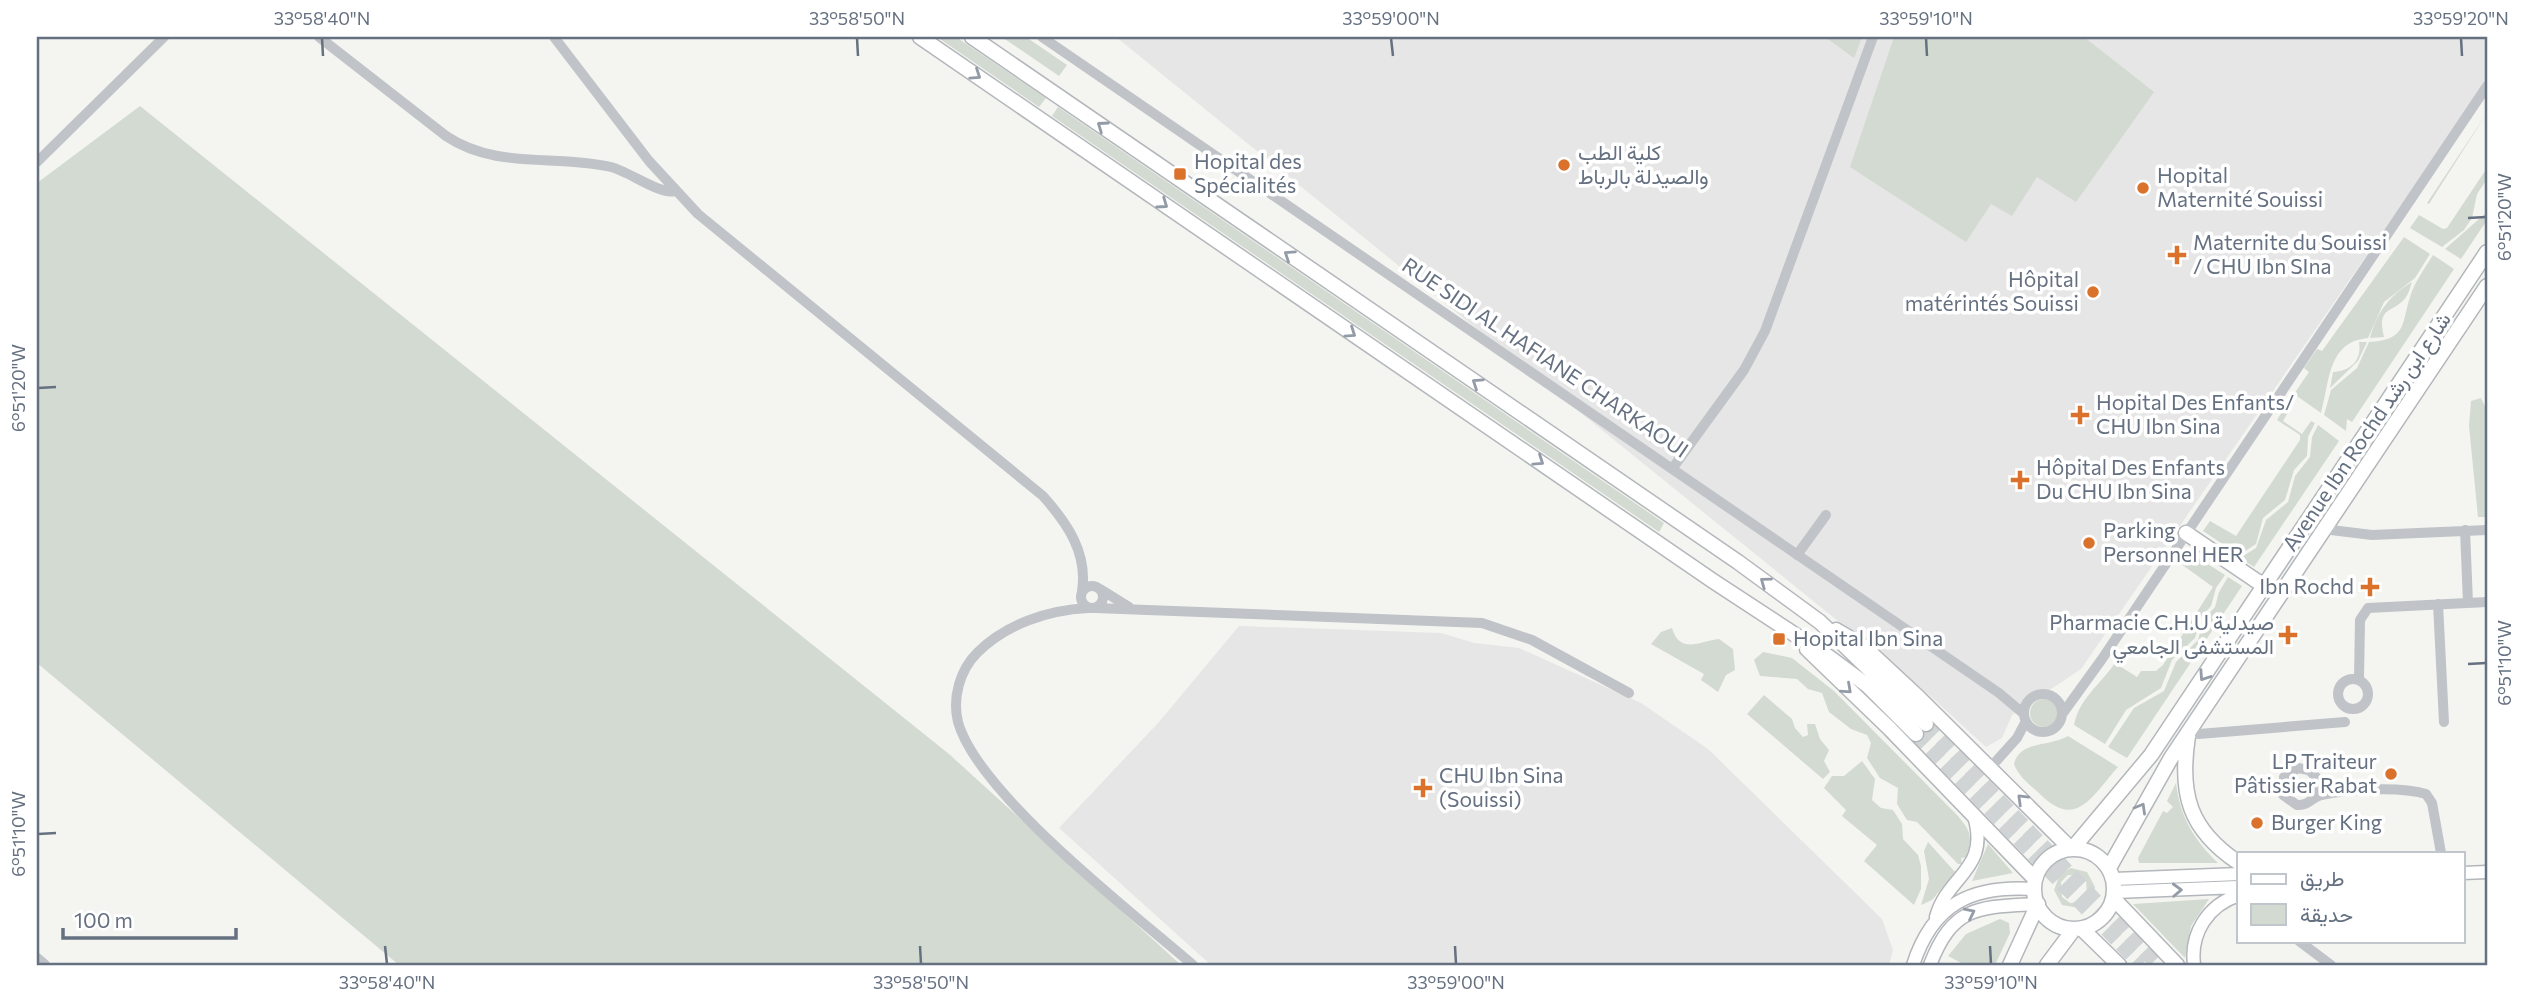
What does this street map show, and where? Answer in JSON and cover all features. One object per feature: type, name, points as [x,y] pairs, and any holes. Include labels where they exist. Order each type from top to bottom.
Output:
[{"type":"main road","points":[[919,37],[1800,640],[1829,657],[1921,729],[1820,622]]},
{"type":"main road","points":[[972,37],[1716,547],[1820,622],[1843,633],[1872,654],[2072,848]]},
{"type":"main road","name":"Avenue Ibn Rochd شارع ابن رشد","points":[[2072,848],[2144,764],[2487,253]]},
{"type":"main road","name":"Avenue Ibn Rochd شارع ابن رشد","points":[[2113,884],[2138,813],[2323,528],[2487,286]]},
{"type":"main road","points":[[2186,533],[2264,586]]},
{"type":"main road","points":[[1800,640],[1822,666],[1890,729],[1974,816],[2036,894],[2051,922],[2078,929],[2119,965]]},
{"type":"main road","points":[[2189,732],[2184,771],[2190,806],[2208,837],[2237,861]]},
{"type":"main road","points":[[1913,965],[1945,897],[1975,859],[1979,836],[1974,816]]},
{"type":"main road","points":[[2010,965],[2036,894],[2044,861],[2072,848],[2090,851],[2177,965]]},
{"type":"main road","points":[[2464,873],[2487,872]]},
{"type":"main road","points":[[2113,884],[2237,874]]},
{"type":"main road","points":[[2113,884],[2237,887]]},
{"type":"main road","points":[[2047,965],[2078,929],[2105,916],[2113,884]]},
{"type":"main road","points":[[1935,922],[1954,904],[1975,893],[2036,894]]},
{"type":"main road","points":[[1930,965],[1946,931],[1969,912],[2036,894]]},
{"type":"main road","points":[[2194,965],[2194,944],[2205,918],[2218,905],[2237,896]]},
{"type":"street","points":[[37,160],[164,37]]},
{"type":"street","points":[[319,37],[468,149],[503,158],[602,165],[638,177],[665,193],[675,191]]},
{"type":"street","points":[[554,37],[675,191],[723,236],[1027,481],[1058,512],[1090,567],[1103,599],[1092,608]]},
{"type":"street","name":"RUE SIDI AL HAFIANE CHARKAOUI","points":[[1042,37],[2000,694],[2025,717]]},
{"type":"street","points":[[1672,469],[1744,370],[1765,331],[1873,37]]},
{"type":"street","points":[[2013,742],[2036,731],[2054,729],[2080,686],[2487,86]]},
{"type":"street","points":[[1797,555],[1826,514]]},
{"type":"street","points":[[2323,528],[2372,535],[2487,530]]},
{"type":"street","points":[[2465,530],[2468,603]]},
{"type":"street","points":[[1080,550],[1084,570],[1082,595],[1092,608]]},
{"type":"street","points":[[1060,612],[1097,587]]},
{"type":"street","points":[[1097,587],[1132,609]]},
{"type":"street","points":[[2359,680],[2360,620],[2373,607],[2487,602]]},
{"type":"street","points":[[2438,604],[2444,722]]},
{"type":"street","points":[[1192,965],[1014,805],[986,773],[962,732],[957,720],[960,681],[971,659],[1015,625],[1060,612],[1092,608],[1482,623],[1532,640],[1629,692]]},
{"type":"street","points":[[2000,694],[2031,698],[2080,686]]},
{"type":"street","points":[[2052,695],[2061,704],[2063,713]]},
{"type":"street","points":[[1990,768],[2013,742],[2031,698]]},
{"type":"street","points":[[2025,717],[2036,731]]},
{"type":"street","points":[[2189,732],[2199,734],[2346,722]]},
{"type":"street","points":[[2317,795],[2406,790],[2426,794],[2432,803],[2441,852]]},
{"type":"street","points":[[2300,942],[2331,965]]},
{"type":"street","points":[[37,959],[44,965]]},
{"type":"shaded area","points":[[1116,37],[2487,37],[2487,81],[2081,669],[2012,715],[2002,738],[1986,747],[1927,693]]},
{"type":"shaded area","name":"CHU Ibn Sina (Souissi)","points":[[1239,626],[1441,633],[1474,643],[1519,648],[1641,703],[1708,749],[1882,919],[1893,950],[1889,965],[1211,965],[1059,828],[1159,722]]},
{"type":"green space","points":[[937,37],[956,37],[1046,98],[1039,107]]},
{"type":"green space","points":[[1002,37],[1026,37],[1067,65],[1059,76]]},
{"type":"green space","points":[[1825,37],[1862,37],[1854,58]]},
{"type":"green space","points":[[1894,37],[2084,37],[2154,92],[2076,202],[2037,177],[2012,216],[1991,204],[1966,242],[1850,167]]},
{"type":"green space","points":[[140,106],[949,754],[1181,965],[399,965],[37,663],[37,183]]},
{"type":"green space","points":[[1058,107],[1664,523],[1659,532],[1052,116]]},
{"type":"green space","points":[[2487,113],[2429,204],[2427,203]]},
{"type":"green space","points":[[2487,168],[2487,179],[2477,194],[2472,218],[2464,230],[2442,247],[2410,228],[2419,215],[2443,229],[2447,228]]},
{"type":"green space","points":[[2487,212],[2487,220],[2461,259],[2445,249]]},
{"type":"green space","points":[[2404,237],[2430,254],[2415,278],[2384,302],[2368,338],[2355,341],[2337,355],[2332,365],[2321,413],[2294,394],[2309,372],[2304,368],[2317,349],[2322,351]]},
{"type":"green space","points":[[2433,255],[2454,269],[2352,422],[2347,419],[2346,431],[2324,415],[2331,390],[2357,368],[2369,342],[2382,341],[2397,334],[2404,321],[2413,289]]},
{"type":"green space","points":[[2412,282],[2406,297],[2384,315],[2384,337],[2370,338],[2385,305]]},
{"type":"green space","points":[[2359,342],[2367,342],[2358,361],[2330,388],[2333,372],[2350,367],[2357,359]]},
{"type":"green space","points":[[2481,398],[2487,411],[2487,517],[2478,517],[2469,426],[2471,401]]},
{"type":"green space","points":[[2287,404],[2291,407],[2283,421],[2302,434],[2311,421],[2315,423],[2308,437],[2307,456],[2294,470],[2285,500],[2263,518],[2256,544],[2239,555],[2203,531],[2210,521],[2236,536],[2300,440],[2300,435],[2277,420]]},
{"type":"green space","points":[[2318,425],[2339,441],[2254,567],[2240,558],[2256,548],[2266,520],[2288,502],[2295,476],[2310,457],[2312,437]]},
{"type":"green space","points":[[2189,552],[2225,575],[2216,588],[2211,606],[2201,617],[2195,638],[2172,660],[2161,688],[2126,710],[2105,744],[2074,725],[2080,708],[2115,663],[2137,677],[2141,671],[2156,671],[2163,665],[2213,587],[2181,564]]},
{"type":"green space","points":[[2228,577],[2242,586],[2127,758],[2108,747],[2134,708],[2164,691],[2176,662],[2198,640],[2204,619],[2215,607],[2219,592]]},
{"type":"green space","points":[[1672,628],[1685,644],[1719,639],[1733,649],[1735,670],[1726,675],[1718,692],[1701,680],[1704,674],[1651,644],[1661,632]]},
{"type":"green space","points":[[1763,652],[1792,658],[1834,691],[1955,813],[1967,829],[1970,839],[1966,857],[1961,858],[1962,864],[1958,864],[1917,822],[1907,820],[1897,804],[1898,788],[1880,778],[1867,758],[1871,743],[1867,735],[1851,729],[1829,712],[1822,693],[1808,689],[1797,679],[1760,676],[1754,660]]},
{"type":"green space","points":[[1764,695],[1792,719],[1795,728],[1803,737],[1808,735],[1807,724],[1815,724],[1820,739],[1829,750],[1824,761],[1830,772],[1823,779],[1747,714]]},
{"type":"green space","points":[[2044,699],[2054,703],[2058,713],[2054,723],[2044,727],[2034,723],[2030,713],[2034,703]]},
{"type":"green space","points":[[2068,736],[2118,767],[2083,805],[2063,809],[2052,804],[2025,780],[2014,764],[2017,756],[2029,747]]},
{"type":"green space","points":[[1862,761],[1875,779],[1872,800],[1881,808],[1893,810],[1902,824],[1903,839],[1918,855],[1921,889],[1914,905],[1864,861],[1877,845],[1842,816],[1846,810],[1824,788],[1832,776],[1844,776]]},
{"type":"green space","points":[[2176,783],[2181,807],[2190,827],[2202,846],[2218,863],[2139,863],[2138,858],[2163,811],[2167,813],[2173,807],[2167,801]]},
{"type":"green space","points":[[1928,842],[1955,872],[1932,900],[1921,905],[1929,879],[1924,851]]},
{"type":"green space","points":[[1988,844],[2013,873],[1972,881]]},
{"type":"green space","points":[[2071,868],[2087,872],[2095,887],[2093,898],[2079,908],[2062,905],[2054,890],[2060,874]],"holes":[[[2068,875],[2078,875],[2086,880],[2087,895],[2080,902],[2070,903],[2062,897],[2061,882]]]},
{"type":"green space","points":[[2209,899],[2191,926],[2185,958],[2133,904]]},
{"type":"green space","points":[[2000,919],[2009,923],[2010,933],[1995,965],[1965,965],[1948,956],[1966,934]]},
{"type":"tunnel","points":[[1926,724],[2158,965]]},
{"type":"tunnel","points":[[1916,734],[2141,965]]},
{"type":"place","name":"كلية الطب والصيدلة بالرباط","points":[[1564,165]]},
{"type":"place","name":"Hopital des Spécialités","points":[[1180,174]]},
{"type":"place","name":"Hopital Maternité Souissi","points":[[2143,188]]},
{"type":"place","name":"Maternite du Souissi / CHU Ibn SIna","points":[[2177,255]]},
{"type":"place","name":"Hôpital matérintés Souissi","points":[[2093,292]]},
{"type":"place","name":"Hopital Des Enfants/ CHU Ibn Sina","points":[[2080,415]]},
{"type":"place","name":"Hôpital Des Enfants Du CHU Ibn Sina","points":[[2020,480]]},
{"type":"place","name":"Parking Personnel HER","points":[[2089,543]]},
{"type":"place","name":"Ibn Rochd","points":[[2370,587]]},
{"type":"place","name":"Pharmacie C.H.U صيدلية المستشفى الجامعي","points":[[2288,635]]},
{"type":"place","name":"Hopital Ibn Sina","points":[[1779,639]]},
{"type":"place","name":"LP Traiteur Pâtissier Rabat","points":[[2391,774]]},
{"type":"place","name":"CHU Ibn Sina (Souissi)","points":[[1423,788]]},
{"type":"place","name":"Burger King","points":[[2257,823]]}]
